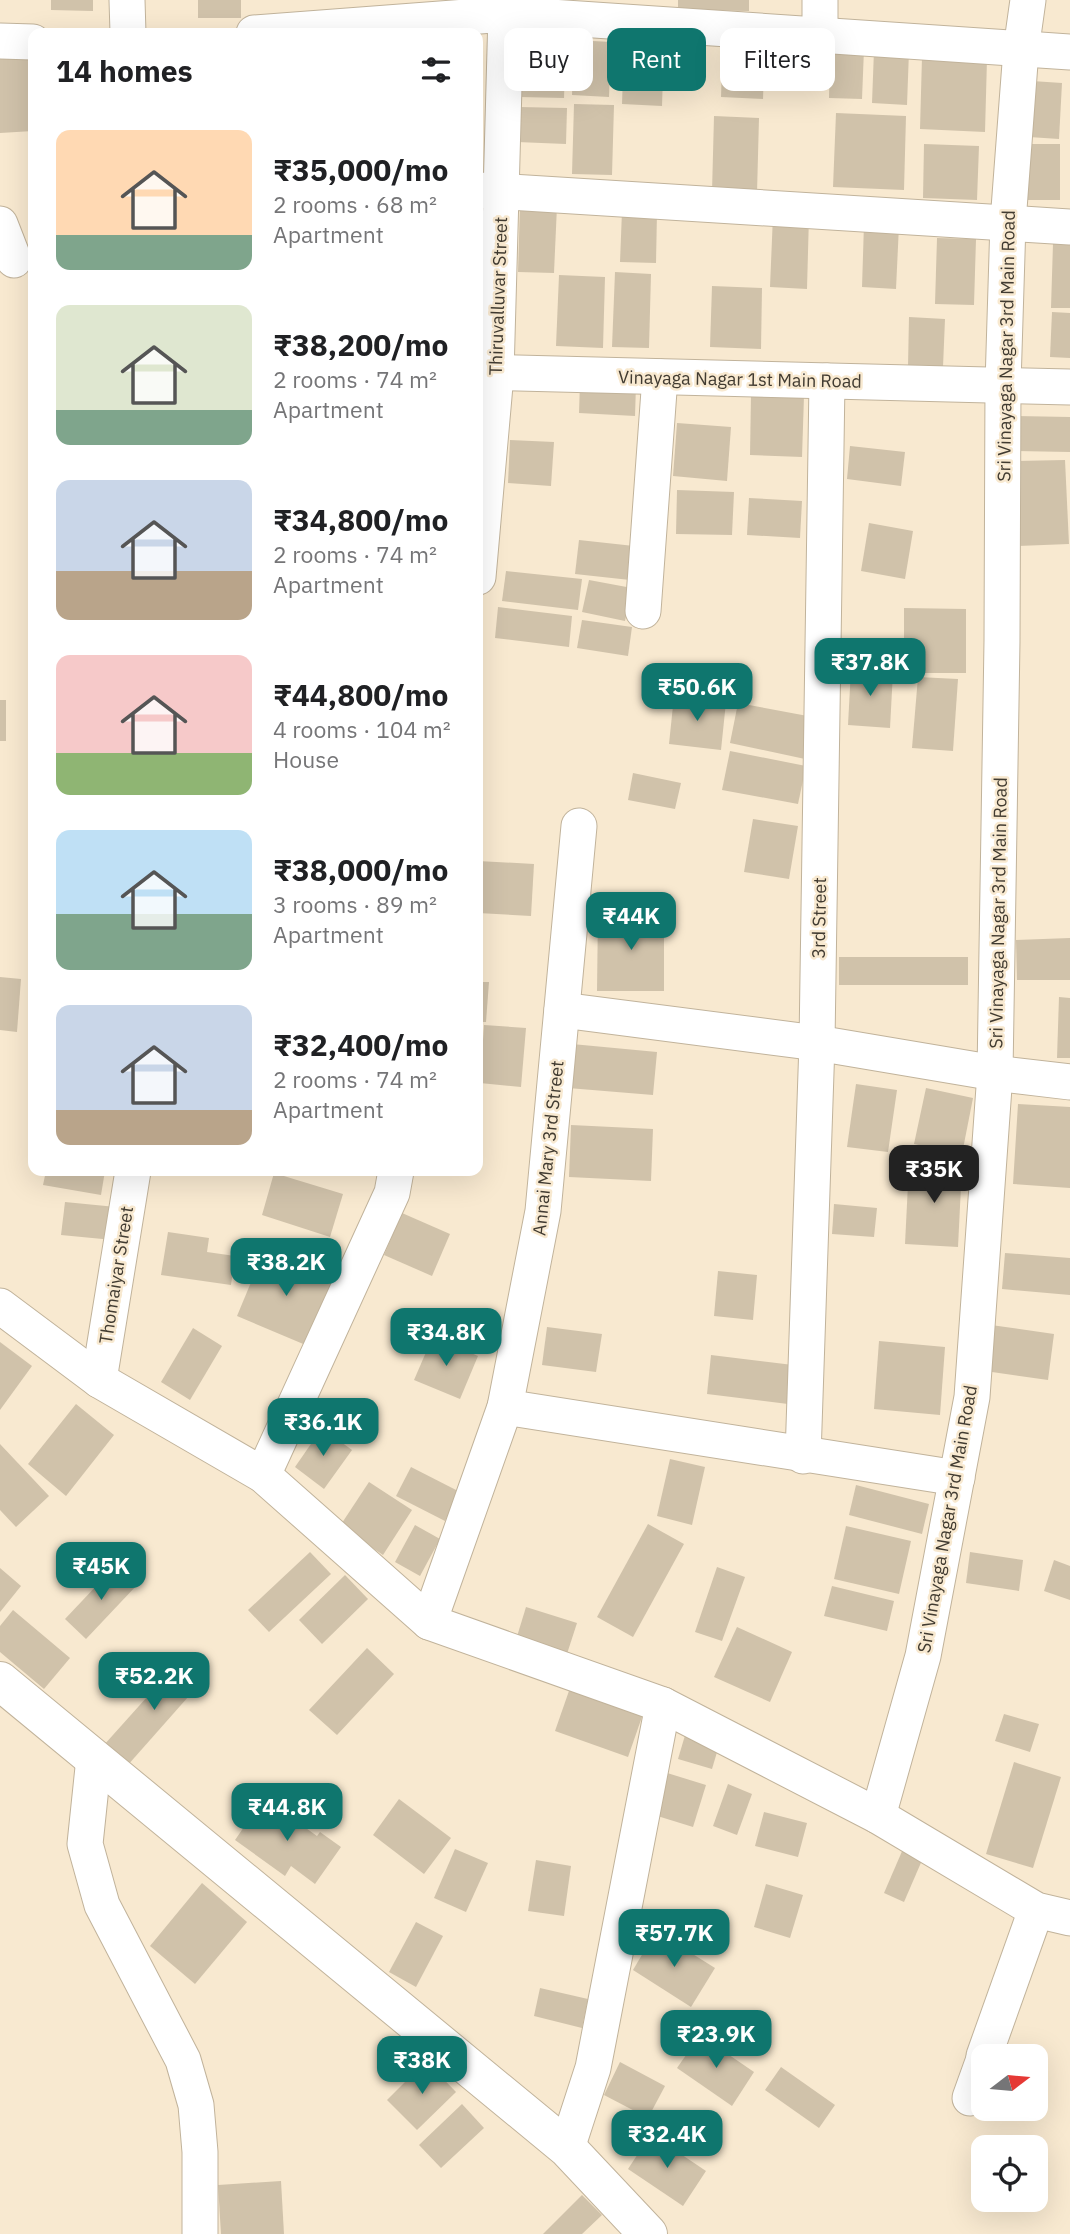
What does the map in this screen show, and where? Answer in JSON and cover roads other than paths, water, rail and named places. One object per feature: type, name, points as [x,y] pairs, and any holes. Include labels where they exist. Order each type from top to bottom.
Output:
[{"type":"street","points":[[127,0],[128,28]]},
{"type":"street","points":[[820,0],[820,28]]},
{"type":"street","name":"Sri Vinayaga Nagar 3rd Main Road","points":[[878,1816],[923,1656],[972,1397],[995,1073],[1003,384],[1008,222],[1021,50],[1028,0]]},
{"type":"street","points":[[304,28],[494,9],[723,28]]},
{"type":"street","name":"Thiruvalluvar Street","points":[[483,464],[494,9]]},
{"type":"street","points":[[835,37],[1070,52]]},
{"type":"street","points":[[0,41],[28,42]]},
{"type":"street","points":[[489,191],[1070,227]]},
{"type":"street","points":[[0,224],[16,261]]},
{"type":"street","name":"Vinayaga Nagar 1st Main Road","points":[[487,373],[1070,387]]},
{"type":"street","points":[[643,611],[660,377]]},
{"type":"street","name":"3rd Street","points":[[803,1455],[817,1043],[827,380]]},
{"type":"street","name":"Annai Mary 3rd Street","points":[[429,1622],[505,1407],[544,1211],[579,826]]},
{"type":"street","points":[[562,1010],[817,1043],[995,1073],[1070,1082]]},
{"type":"street","name":"Thomaiyar Street","points":[[99,1380],[132,1176]]},
{"type":"street","points":[[263,1475],[392,1193],[395,1176]]},
{"type":"street","points":[[0,1306],[99,1380],[263,1475],[429,1622],[663,1706],[878,1816],[1036,1910],[1070,1918]]},
{"type":"street","points":[[505,1407],[957,1478]]},
{"type":"street","points":[[0,1681],[567,2148],[648,2234]]},
{"type":"street","points":[[567,2148],[593,2068],[663,1706]]},
{"type":"street","points":[[94,1758],[85,1844],[102,1905],[183,2060],[195,2105],[200,2152],[200,2234]]},
{"type":"street","points":[[989,2044],[1036,1910]]}]
